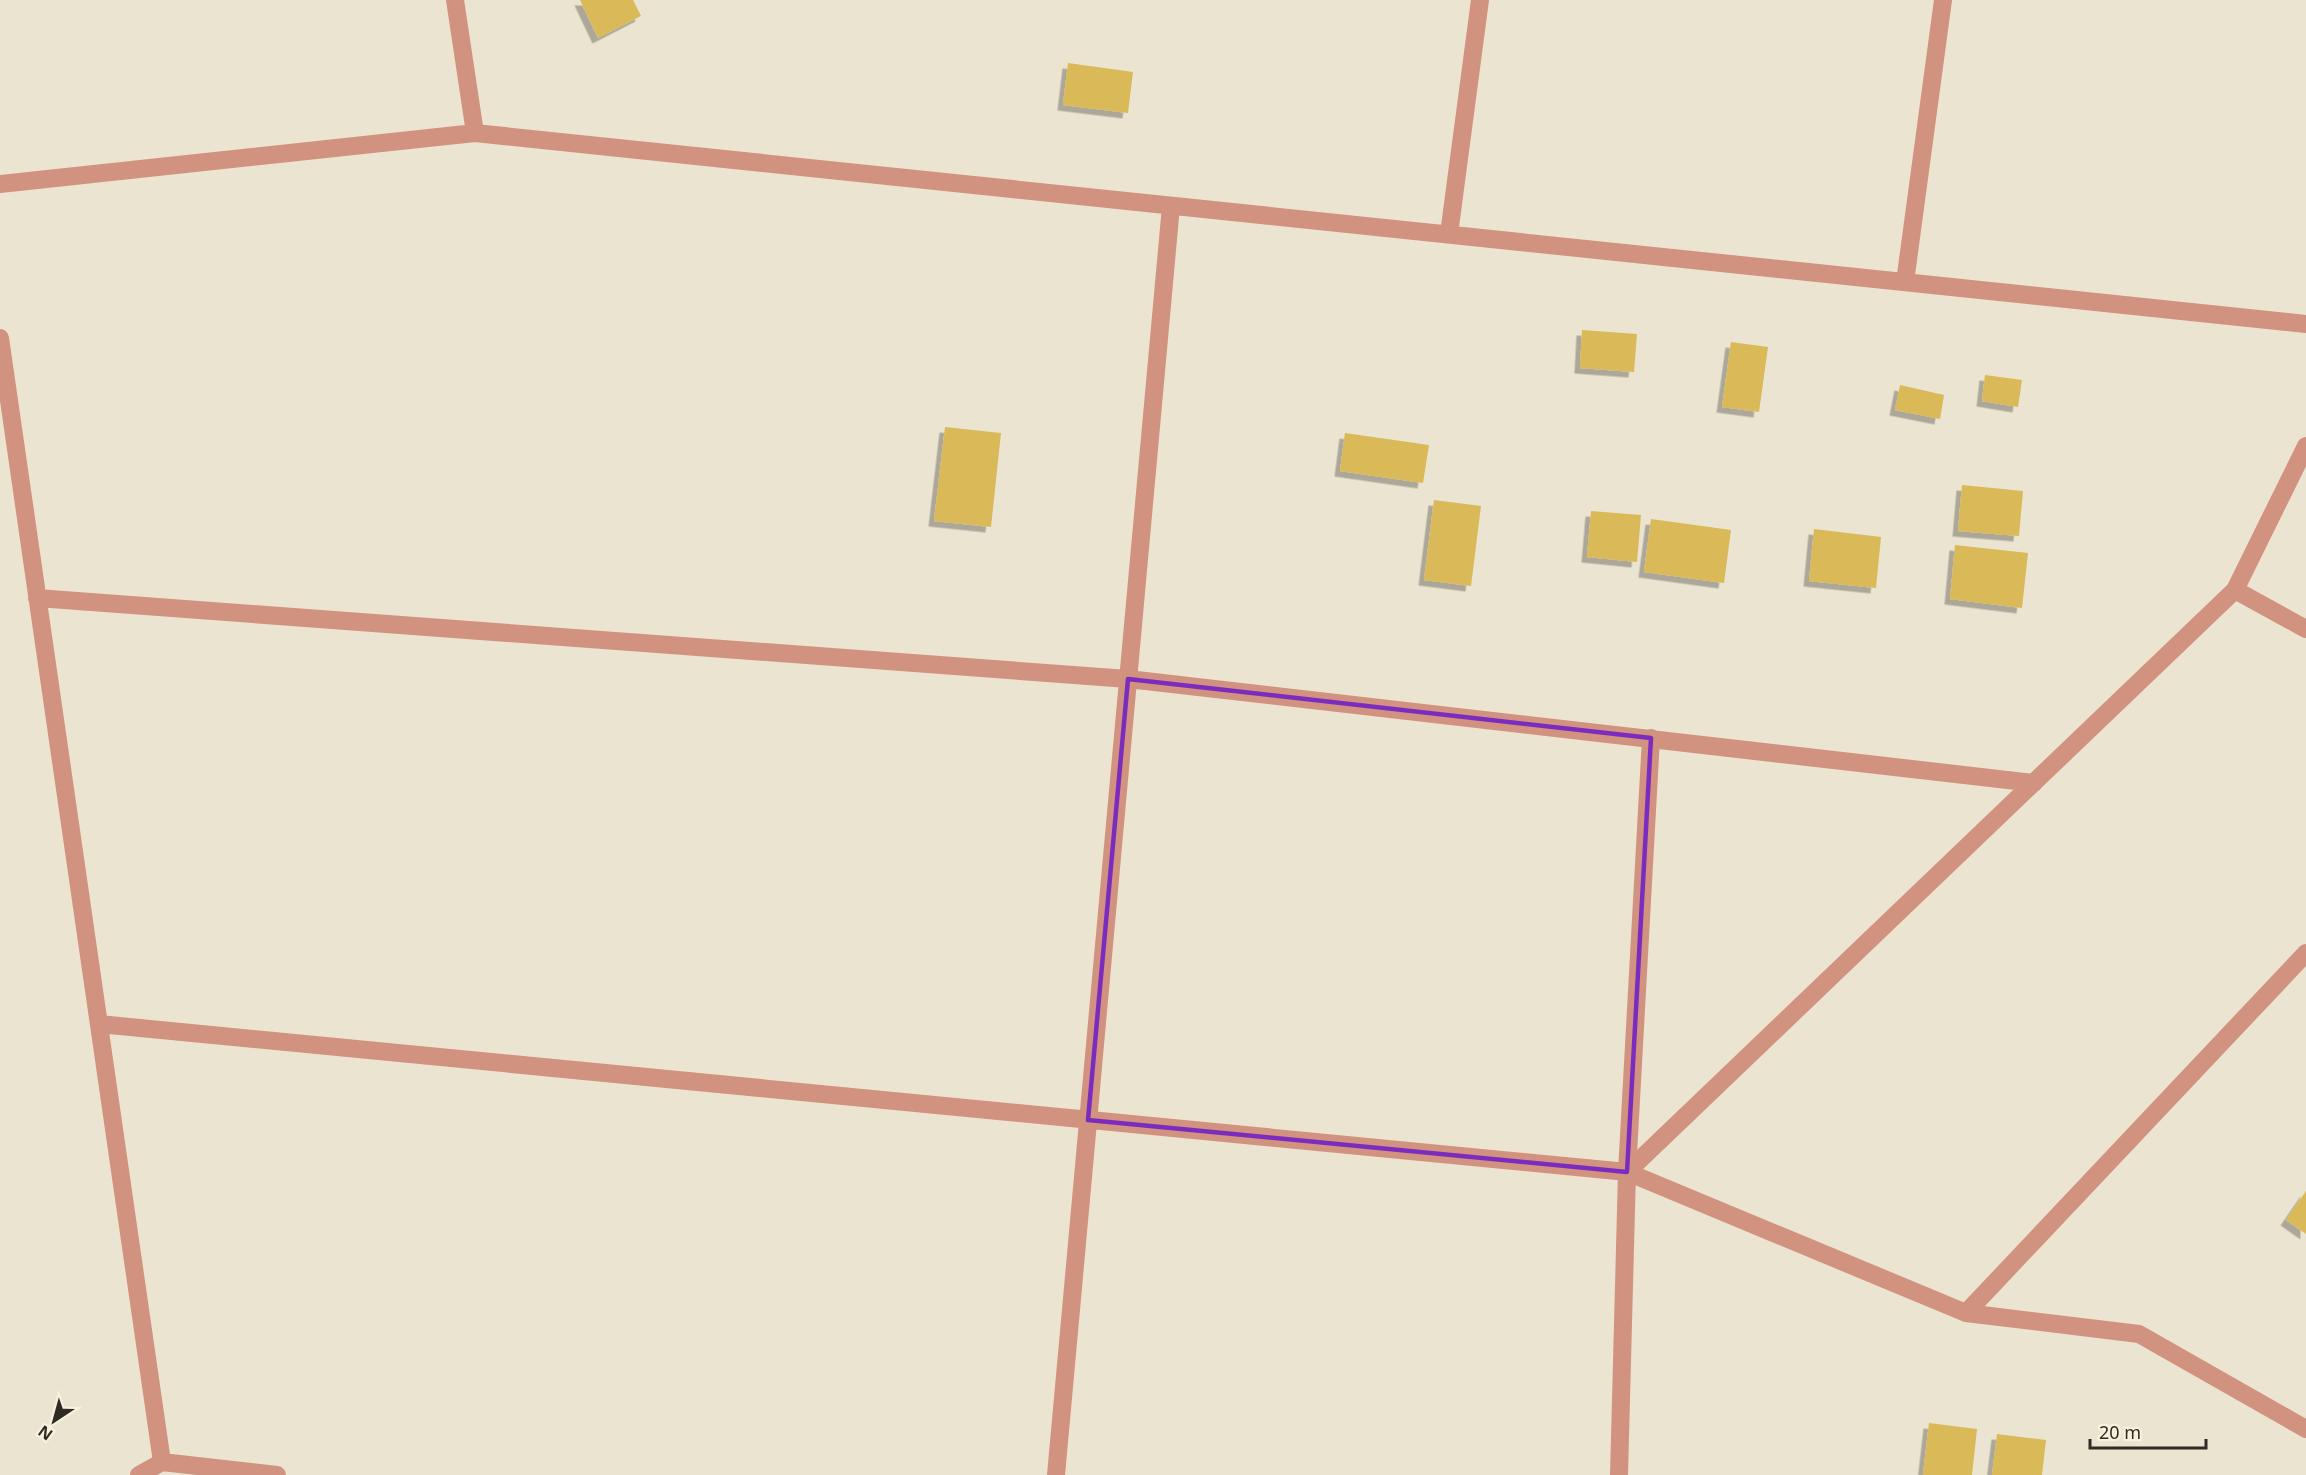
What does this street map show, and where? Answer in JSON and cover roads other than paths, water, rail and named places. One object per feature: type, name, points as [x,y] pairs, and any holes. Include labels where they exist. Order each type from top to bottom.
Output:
[{"type":"street","points":[[455,0],[475,133]]},
{"type":"street","points":[[1449,234],[1480,0]]},
{"type":"street","points":[[1905,282],[1943,0]]},
{"type":"street","points":[[0,184],[475,133],[2306,324]]},
{"type":"street","points":[[1056,1475],[1171,206]]},
{"type":"street","points":[[0,338],[162,1462]]},
{"type":"street","points":[[1627,1172],[2235,590],[2306,446]]},
{"type":"street","points":[[2235,590],[2306,629]]},
{"type":"street","points":[[37,598],[1128,679],[2034,783]]},
{"type":"street","points":[[1619,1475],[1627,1172],[1651,738]]},
{"type":"street","points":[[1966,1312],[2306,952]]},
{"type":"street","points":[[99,1024],[1627,1172],[1966,1312],[2139,1334],[2306,1429]]},
{"type":"street","points":[[139,1475],[162,1462],[204,1471],[277,1475]]}]
